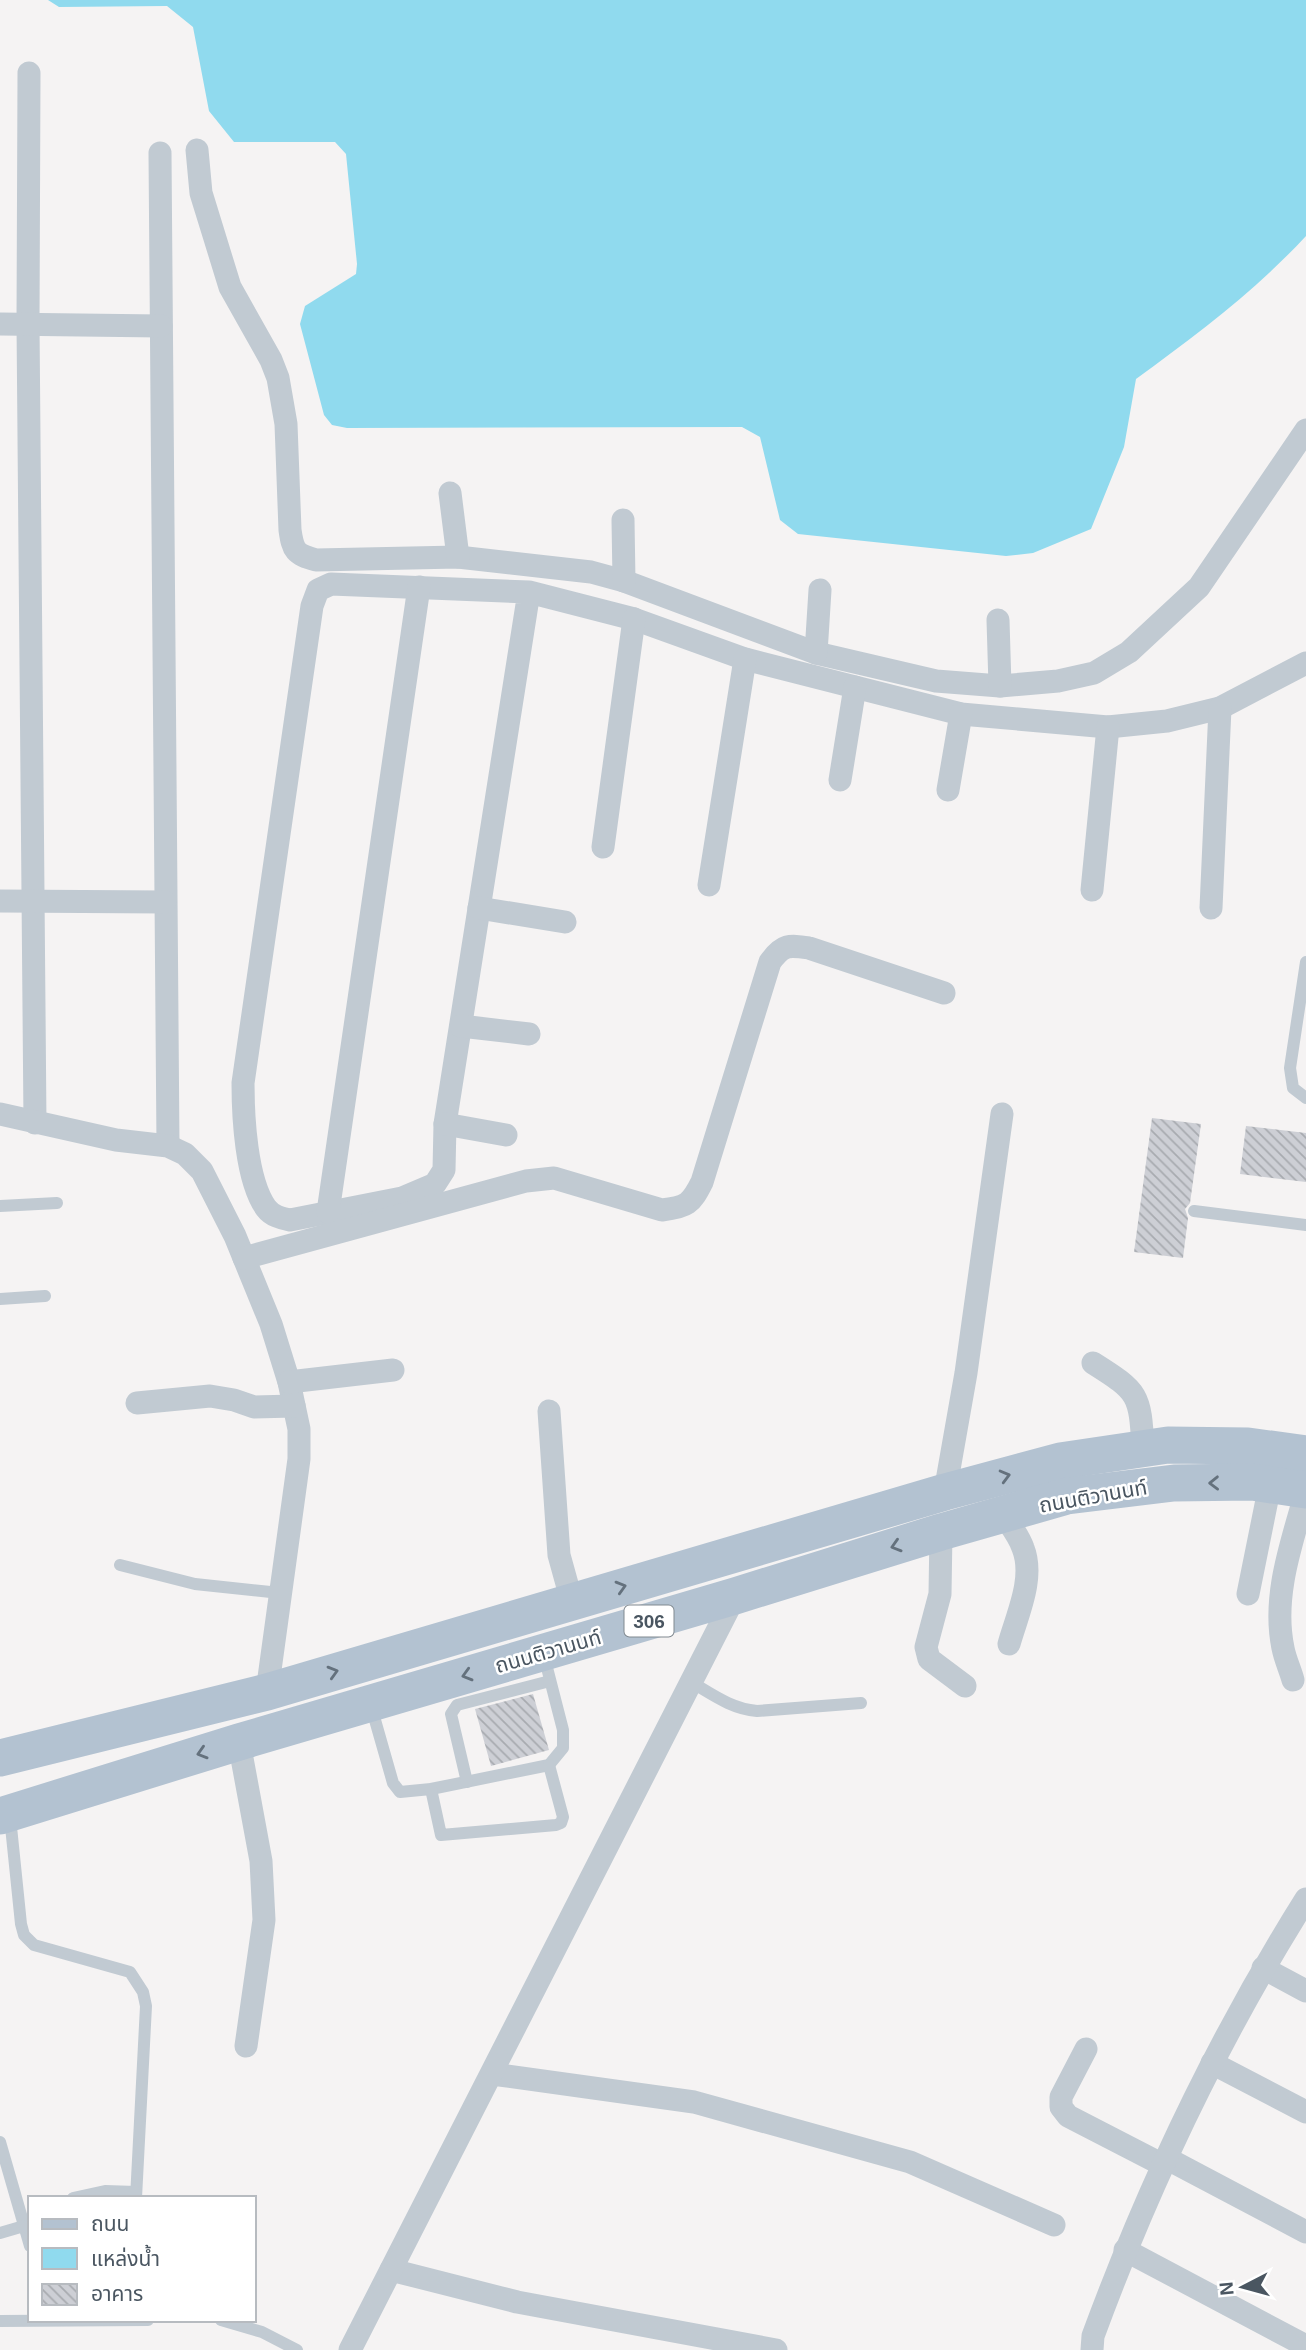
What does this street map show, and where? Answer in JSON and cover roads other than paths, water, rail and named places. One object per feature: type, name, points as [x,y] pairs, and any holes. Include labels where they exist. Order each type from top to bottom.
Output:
[{"type":"main road","name":"ถนนติวานนท์","points":[[0,1758],[267,1692],[945,1492],[1059,1461],[1168,1445],[1248,1446],[1306,1454]]},
{"type":"main road","name":"ถนนติวานนท์","points":[[3,1802],[239,1742],[370,1703],[547,1666],[735,1596],[1067,1496],[1174,1483],[1252,1482],[1306,1491]]},
{"type":"main road","name":"306","points":[[3,1802],[267,1692]]},
{"type":"street","points":[[29,73],[27,323],[35,1124]]},
{"type":"street","points":[[197,150],[201,193],[230,287],[271,360],[278,378],[285,413],[293,548],[300,555],[316,560],[458,558],[590,572],[624,581],[816,653],[936,681],[1000,687],[1059,681],[1094,673],[1129,652],[1199,587],[1306,430]]},
{"type":"street","points":[[160,153],[168,1146]]},
{"type":"street","points":[[0,324],[162,326]]},
{"type":"street","points":[[450,493],[458,558]]},
{"type":"street","points":[[623,520],[624,581]]},
{"type":"street","points":[[529,592],[445,1125],[443,1170],[435,1184],[402,1198],[290,1220],[277,1217],[266,1208],[255,1184],[243,1121],[243,1083],[312,606],[318,590],[331,584],[529,592],[634,619],[745,659],[961,714],[1108,727],[1167,721],[1220,708],[1306,663]]},
{"type":"street","points":[[328,1212],[419,587]]},
{"type":"street","points":[[816,653],[820,590]]},
{"type":"street","points":[[603,847],[634,619]]},
{"type":"street","points":[[998,620],[1000,687]]},
{"type":"street","points":[[709,885],[745,659]]},
{"type":"street","points":[[840,780],[855,687]]},
{"type":"street","points":[[1210,908],[1220,708]]},
{"type":"street","points":[[948,790],[961,714]]},
{"type":"street","points":[[1092,890],[1108,727]]},
{"type":"street","points":[[0,901],[165,902]]},
{"type":"street","points":[[479,908],[565,922]]},
{"type":"street","points":[[244,1258],[526,1181],[554,1178],[662,1210],[680,1208],[693,1200],[702,1182],[770,962],[779,949],[790,946],[810,948],[944,993]]},
{"type":"street","points":[[461,1026],[529,1034]]},
{"type":"street","points":[[945,1492],[966,1373],[1002,1114]]},
{"type":"street","points":[[0,1115],[116,1140],[168,1146],[185,1154],[202,1171],[244,1258],[271,1324],[289,1382],[299,1429],[299,1458],[267,1692]]},
{"type":"street","points":[[445,1125],[506,1135]]},
{"type":"street","points":[[1093,1363],[1129,1387],[1138,1403],[1143,1448]]},
{"type":"street","points":[[289,1382],[393,1370]]},
{"type":"street","points":[[137,1403],[210,1396],[254,1407],[294,1406]]},
{"type":"street","points":[[549,1411],[559,1555],[572,1602]]},
{"type":"street","points":[[1248,1594],[1270,1485]]},
{"type":"street","points":[[1293,1680],[1283,1648],[1281,1590],[1306,1491]]},
{"type":"street","points":[[1003,1514],[1023,1547],[1027,1567],[1025,1588],[1009,1644]]},
{"type":"street","points":[[941,1532],[940,1594],[926,1647],[929,1660],[965,1686]]},
{"type":"street","points":[[350,2350],[735,1596]]},
{"type":"street","points":[[239,1742],[261,1861],[264,1920],[246,2046]]},
{"type":"street","points":[[1092,2350],[1093,2336],[1125,2250],[1165,2162],[1212,2063],[1263,1968],[1306,1899]]},
{"type":"street","points":[[1263,1968],[1306,1991]]},
{"type":"street","points":[[1086,2049],[1062,2097],[1060,2107],[1068,2116],[1306,2232]]},
{"type":"street","points":[[1212,2063],[1306,2112]]},
{"type":"street","points":[[492,2074],[694,2102],[910,2162],[1054,2225]]},
{"type":"street","points":[[1125,2250],[1306,2346]]},
{"type":"street","points":[[391,2270],[674,2341],[776,2350]]},
{"type":"lane","points":[[1306,962],[1290,1068],[1293,1087],[1306,1098]]},
{"type":"lane","points":[[0,1206],[57,1203]]},
{"type":"lane","points":[[1194,1211],[1306,1225]]},
{"type":"lane","points":[[0,1299],[46,1296]]},
{"type":"lane","points":[[120,1565],[195,1584],[280,1593]]},
{"type":"lane","points":[[370,1703],[396,1789],[400,1793],[431,1789],[467,1782],[549,1765],[563,1748],[563,1730],[547,1666],[457,1705],[452,1710],[467,1782]]},
{"type":"lane","points":[[691,1682],[744,1710],[861,1703]]},
{"type":"lane","points":[[431,1789],[441,1835],[555,1825],[561,1823],[563,1817],[549,1765]]},
{"type":"lane","points":[[3,1802],[21,1924],[28,1941],[130,1972],[143,1992],[146,2022],[136,2195],[105,2191],[82,2196]]},
{"type":"lane","points":[[0,2142],[5,2177],[25,2208],[24,2226],[28,2239]]},
{"type":"lane","points":[[0,2233],[24,2226]]},
{"type":"lane","points":[[0,2321],[28,2321]]},
{"type":"lane","points":[[228,2322],[262,2332],[297,2350]]},
{"type":"water","points":[[48,0],[1306,0],[1306,236],[1245,294],[1136,379],[1124,447],[1091,529],[1033,553],[1006,556],[798,534],[780,520],[760,437],[742,427],[347,428],[332,425],[324,415],[300,324],[305,306],[356,274],[346,154],[335,142],[234,142],[209,111],[193,27],[167,6],[59,7]]}]
